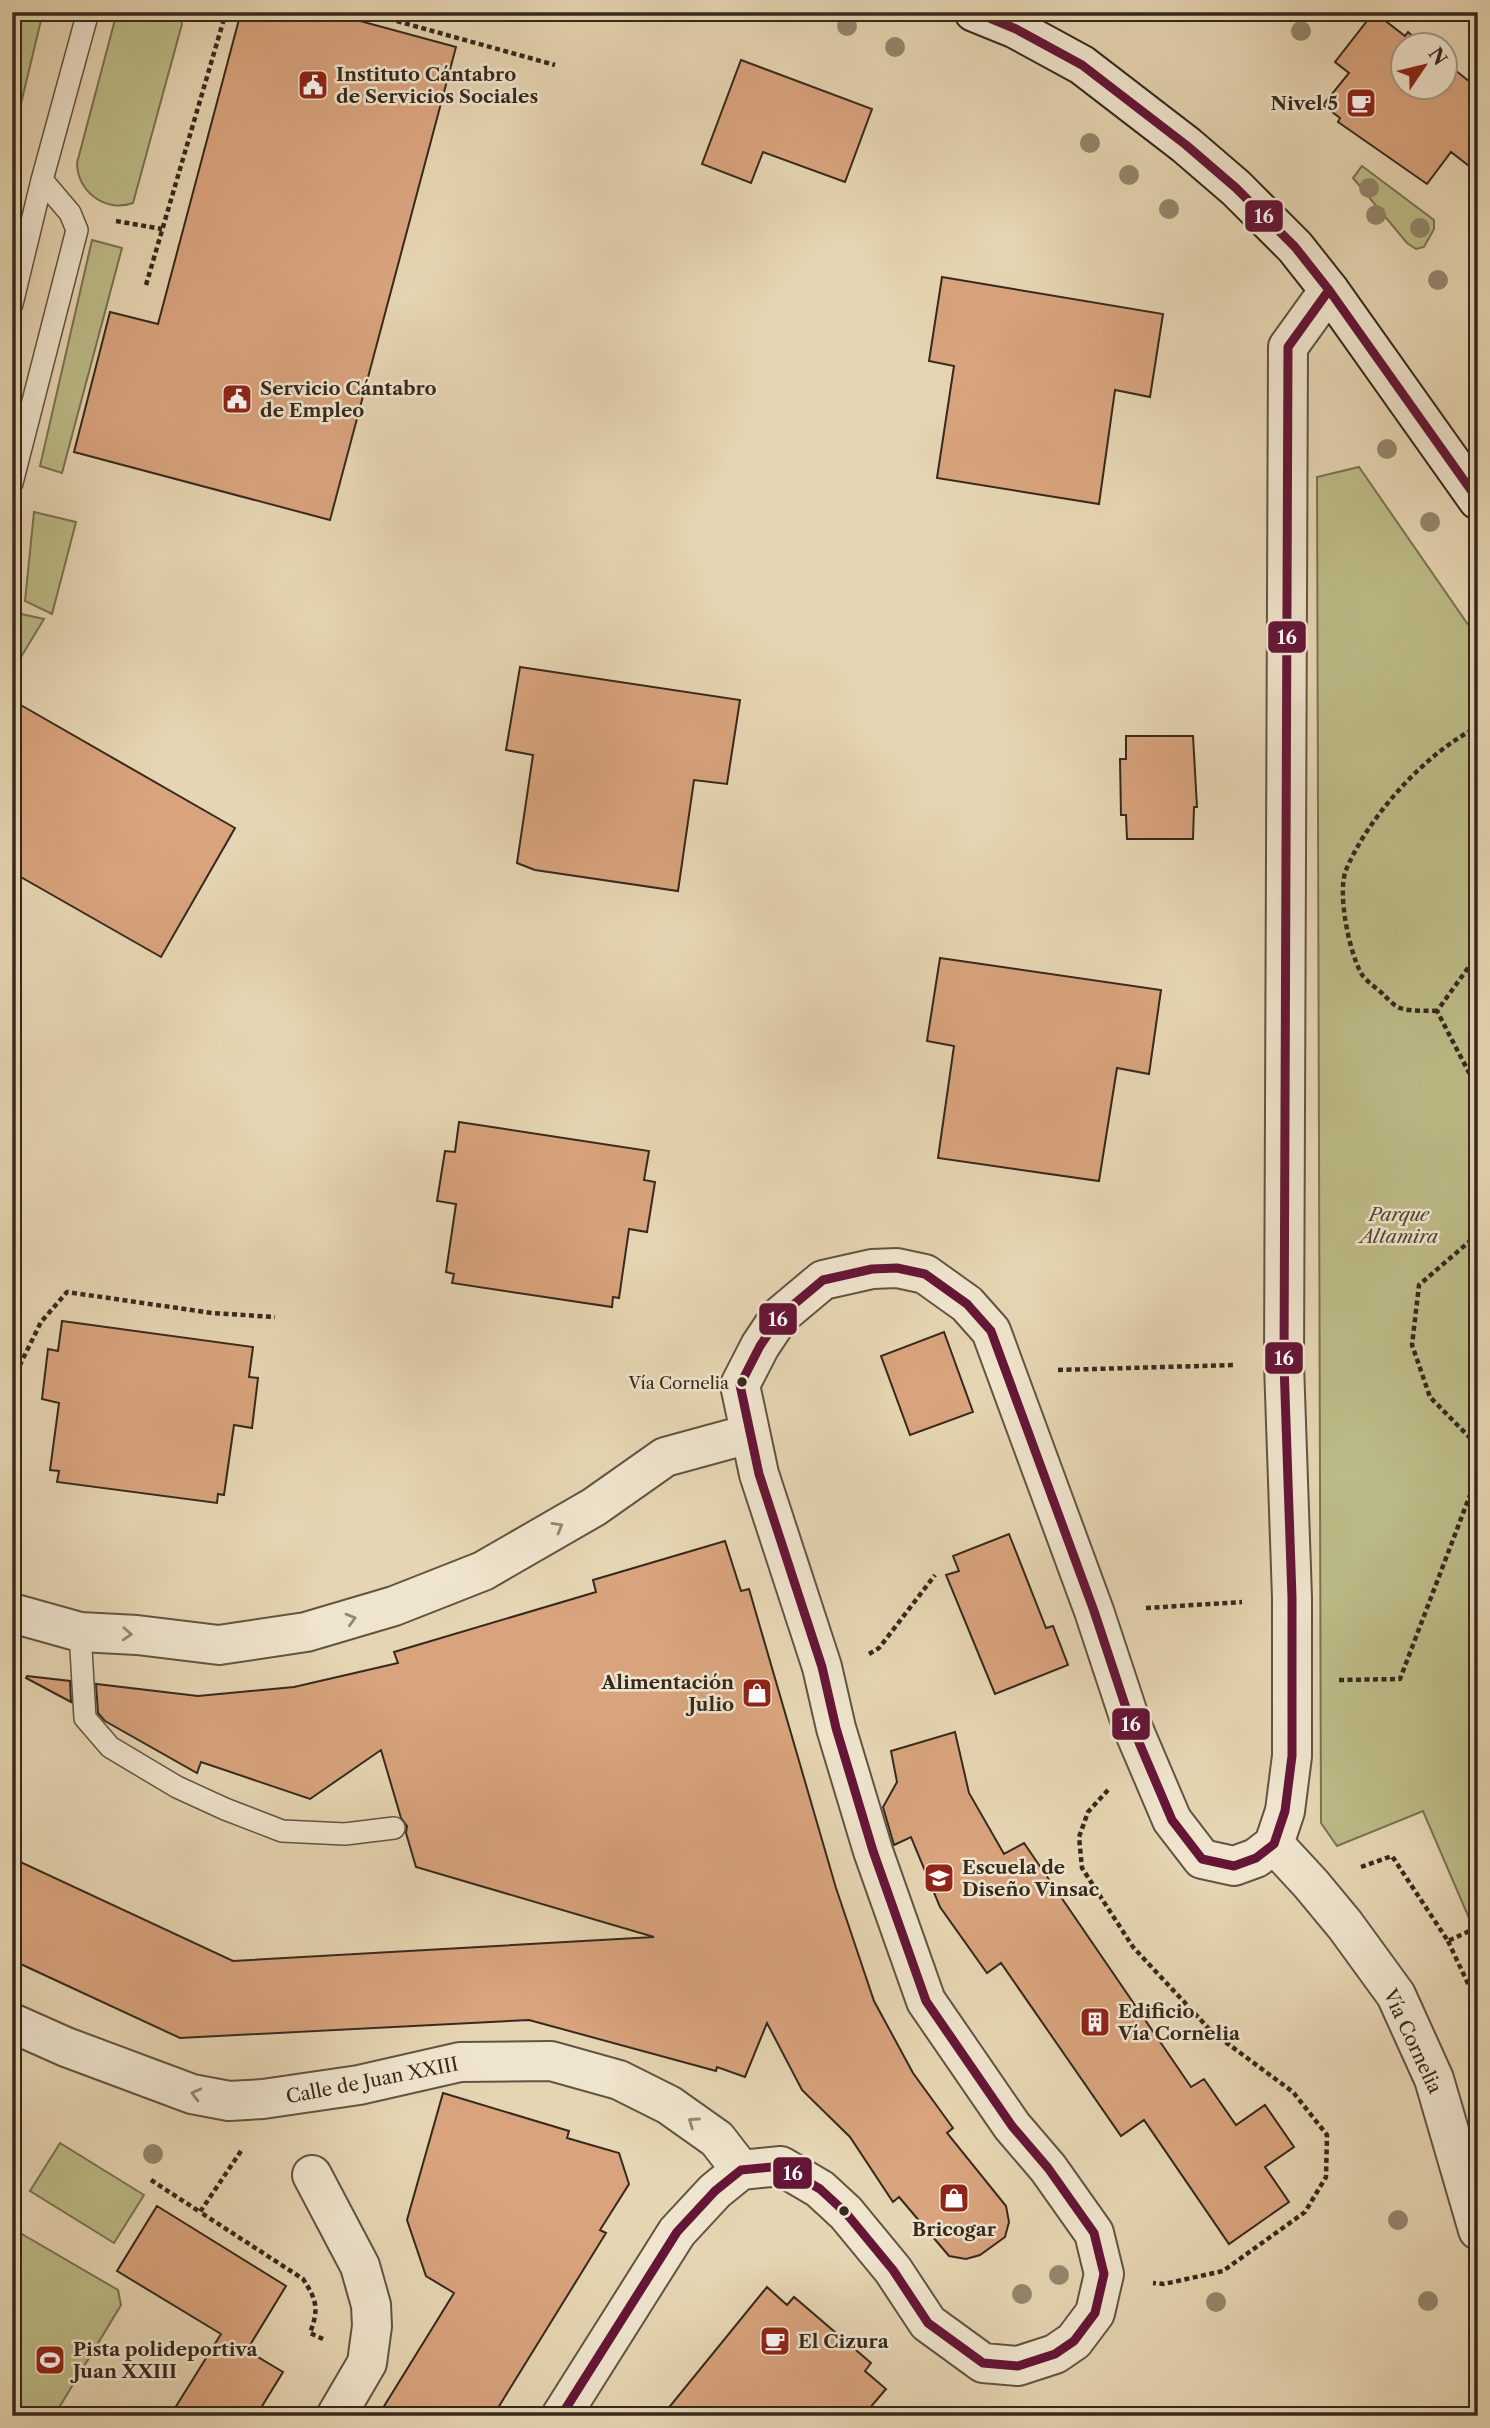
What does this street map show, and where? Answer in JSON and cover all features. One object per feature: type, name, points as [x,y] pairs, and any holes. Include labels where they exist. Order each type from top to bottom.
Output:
[{"type":"street","points":[[974,12],[1016,29],[1082,65],[1236,188],[1295,247],[1329,290],[1478,500]]},
{"type":"street","points":[[561,2416],[677,2232],[715,2190],[741,2170],[781,2166],[820,2189],[846,2213],[893,2270],[928,2323],[983,2363],[1018,2365],[1055,2354],[1074,2341],[1095,2314],[1104,2274],[1094,2233],[1048,2168],[1012,2126],[926,2001],[873,1851],[836,1728],[822,1667],[765,1495],[740,1385],[760,1346],[780,1316],[823,1280],[872,1269],[897,1268],[925,1274],[967,1304],[991,1331],[1008,1371],[1094,1611],[1132,1726],[1172,1819],[1202,1859],[1234,1867],[1256,1858],[1274,1844],[1285,1811],[1292,1756],[1284,1364],[1288,347],[1329,290]]},
{"type":"street","points":[[12,1613],[80,1632],[137,1635],[219,1645],[306,1632],[394,1606],[483,1571],[594,1507],[665,1457],[749,1434]]},
{"type":"street","name":"Vía Cornelia","points":[[1274,1844],[1311,1884],[1396,1995],[1434,2079],[1478,2230]]},
{"type":"street","name":"Calle de Juan XXIII","points":[[16,2033],[66,2047],[192,2094],[229,2102],[359,2085],[460,2062],[551,2061],[619,2080],[669,2105],[718,2139],[741,2170]]},
{"type":"street","points":[[312,2175],[360,2266],[371,2305],[372,2326],[367,2363],[336,2416]]},
{"type":"lane","points":[[12,304],[88,12]]},
{"type":"lane","points":[[12,483],[76,230],[70,213],[43,180]]},
{"type":"lane","points":[[80,1632],[85,1718],[110,1747],[177,1787],[225,1809],[282,1830],[345,1835],[394,1828]]},
{"type":"path","points":[[146,285],[226,12]]},
{"type":"path","points":[[364,12],[555,65]]},
{"type":"path","points":[[1437,1011],[1399,1008],[1361,974],[1346,928],[1342,888],[1345,871],[1366,832],[1398,793],[1431,759],[1478,727]]},
{"type":"path","points":[[1437,1011],[1478,954]]},
{"type":"path","points":[[1437,1011],[1478,1090]]},
{"type":"path","points":[[1478,1234],[1419,1285],[1412,1345],[1430,1397],[1478,1446]]},
{"type":"path","points":[[12,1381],[41,1322],[67,1292],[212,1313],[275,1317]]},
{"type":"path","points":[[1047,1370],[1234,1365]]},
{"type":"path","points":[[1292,1681],[1400,1679],[1470,1495],[1478,1483]]},
{"type":"path","points":[[822,1667],[867,1656],[879,1648],[935,1575]]},
{"type":"path","points":[[1134,1609],[1239,1602]]},
{"type":"path","points":[[1112,1787],[1088,1812],[1079,1837],[1082,1868],[1133,1947],[1212,2032],[1293,2092],[1327,2135],[1326,2177],[1305,2212],[1223,2271],[1164,2284]]},
{"type":"path","points":[[1311,1884],[1392,1856],[1448,1941],[1478,2005]]},
{"type":"path","points":[[1448,1941],[1478,1927]]},
{"type":"path","points":[[200,2212],[245,2145]]},
{"type":"path","points":[[151,2180],[303,2279],[313,2295],[317,2315],[310,2333]]},
{"type":"green space","points":[[12,12],[43,12],[12,141]]},
{"type":"green space","points":[[117,12],[174,12],[180,17],[182,24],[133,203],[123,205],[103,202],[87,191],[78,173],[77,163]]},
{"type":"green space","points":[[1362,166],[1434,220],[1434,229],[1424,247],[1416,249],[1407,243],[1353,178]]},
{"type":"green space","points":[[92,240],[122,248],[62,473],[40,466]]},
{"type":"green space","name":"Parque Altamira","points":[[1359,467],[1478,639],[1478,1939],[1423,1811],[1337,1846],[1321,1823],[1317,477]]},
{"type":"green space","points":[[34,512],[76,522],[52,614],[25,601]]},
{"type":"green space","points":[[12,612],[44,619],[12,672]]},
{"type":"green space","points":[[60,2143],[144,2195],[114,2243],[30,2191]]},
{"type":"green space","name":"Pista polideportiva Juan XXIII","points":[[15,2230],[118,2290],[121,2305],[54,2416],[12,2416],[12,2231]]},
{"type":"building","points":[[241,12],[327,12],[456,47],[330,520],[74,452],[110,312],[158,324]]},
{"type":"building","points":[[1374,12],[1400,32],[1388,32],[1388,102],[1458,102],[1458,72],[1478,91],[1478,173],[1451,152],[1427,184],[1338,122],[1340,118],[1323,105],[1349,73],[1335,62]]},
{"type":"building","points":[[741,60],[872,109],[845,182],[763,152],[751,183],[702,164]]},
{"type":"building","points":[[942,277],[1163,314],[1150,397],[1115,390],[1099,504],[937,478],[954,366],[929,361]]},
{"type":"building","points":[[520,667],[740,700],[727,784],[694,780],[678,891],[535,870],[517,863],[533,755],[506,750]]},
{"type":"building","points":[[12,700],[235,828],[161,957],[12,872]]},
{"type":"building","points":[[1126,736],[1193,736],[1197,807],[1194,807],[1193,839],[1127,839],[1126,815],[1121,815],[1120,759],[1126,759]]},
{"type":"building","points":[[940,958],[1161,990],[1149,1074],[1117,1068],[1099,1181],[938,1158],[954,1046],[927,1041]]},
{"type":"building","points":[[459,1122],[649,1151],[644,1180],[655,1182],[647,1232],[629,1229],[619,1298],[613,1297],[612,1307],[452,1283],[454,1274],[446,1272],[456,1204],[437,1201],[445,1151],[455,1152]]},
{"type":"building","points":[[62,1321],[253,1347],[249,1377],[258,1378],[252,1428],[234,1425],[224,1495],[218,1494],[217,1503],[57,1482],[59,1471],[50,1470],[59,1403],[42,1399],[48,1349],[58,1351]]},
{"type":"building","points":[[944,1332],[973,1412],[910,1435],[881,1356]]},
{"type":"building","points":[[1009,1534],[1046,1628],[1053,1626],[1068,1665],[995,1694],[946,1575],[959,1571],[953,1556]]},
{"type":"building","points":[[725,1541],[741,1591],[749,1589],[836,1888],[874,2001],[913,2073],[953,2128],[947,2133],[1006,2206],[1009,2222],[1005,2237],[980,2255],[966,2259],[949,2256],[899,2197],[893,2202],[850,2137],[802,2090],[767,2023],[745,2077],[717,2067],[716,2071],[529,2020],[180,2038],[12,1960],[12,1858],[233,1961],[654,1937],[416,1867],[406,1833],[407,1826],[401,1818],[381,1750],[310,1799],[201,1762],[197,1773],[105,1721],[98,1713],[96,1684],[198,1696],[294,1687],[398,1663],[394,1652],[596,1592],[593,1580]]},
{"type":"building","points":[[26,1678],[70,1681],[71,1702]]},
{"type":"building","name":"Edificio Vía Cornelia","points":[[955,1732],[969,1793],[1004,1854],[1024,1843],[1191,2087],[1204,2079],[1236,2125],[1265,2105],[1294,2147],[1265,2167],[1289,2202],[1229,2244],[1144,2120],[1121,2136],[1001,1963],[987,1973],[940,1907],[911,1837],[894,1845],[883,1807],[897,1782],[891,1751]]},
{"type":"building","points":[[443,2093],[569,2131],[567,2138],[619,2153],[629,2184],[600,2230],[606,2233],[493,2416],[378,2416],[454,2293],[426,2276],[407,2220]]},
{"type":"building","points":[[157,2206],[286,2286],[247,2350],[233,2342],[283,2372],[256,2416],[170,2416],[221,2334],[117,2271]]},
{"type":"building","points":[[767,2287],[787,2305],[794,2297],[871,2363],[865,2371],[886,2389],[863,2416],[662,2416]]},
{"type":"transit line","name":"16","points":[[975,12],[1016,29],[1082,65],[1186,145],[1236,188],[1295,247],[1329,290],[1478,500]]},
{"type":"transit line","name":"16","points":[[561,2416],[677,2232],[715,2191],[741,2170],[781,2166],[820,2189],[846,2213],[893,2270],[928,2323],[983,2363],[1018,2366],[1055,2354],[1074,2341],[1095,2313],[1104,2274],[1094,2233],[1048,2168],[1012,2126],[926,2001],[873,1851],[836,1728],[822,1667],[759,1474],[740,1385],[760,1346],[780,1316],[823,1280],[872,1269],[897,1268],[925,1274],[967,1304],[991,1331],[1094,1611],[1132,1726],[1172,1820],[1202,1859],[1234,1866],[1256,1858],[1274,1844],[1285,1811],[1292,1756],[1292,1598],[1284,1364],[1288,347],[1329,290]]},
{"type":"place","name":"Instituto Cántabro de Servicios Sociales","points":[[313,85]]},
{"type":"place","name":"Nivel 5","points":[[1361,103]]},
{"type":"place","name":"Servicio Cántabro de Empleo","points":[[237,399]]},
{"type":"place","name":"Vía Cornelia","points":[[742,1382]]},
{"type":"place","name":"Alimentación Julio","points":[[757,1693]]},
{"type":"place","name":"Escuela de Diseño Vinsac","points":[[939,1878]]},
{"type":"place","name":"Edificio Vía Cornelia","points":[[1095,2022]]},
{"type":"place","name":"Bricogar","points":[[954,2198]]},
{"type":"place","name":"El Cizura","points":[[775,2341]]},
{"type":"place","name":"Pista polideportiva Juan XXIII","points":[[50,2360]]}]
